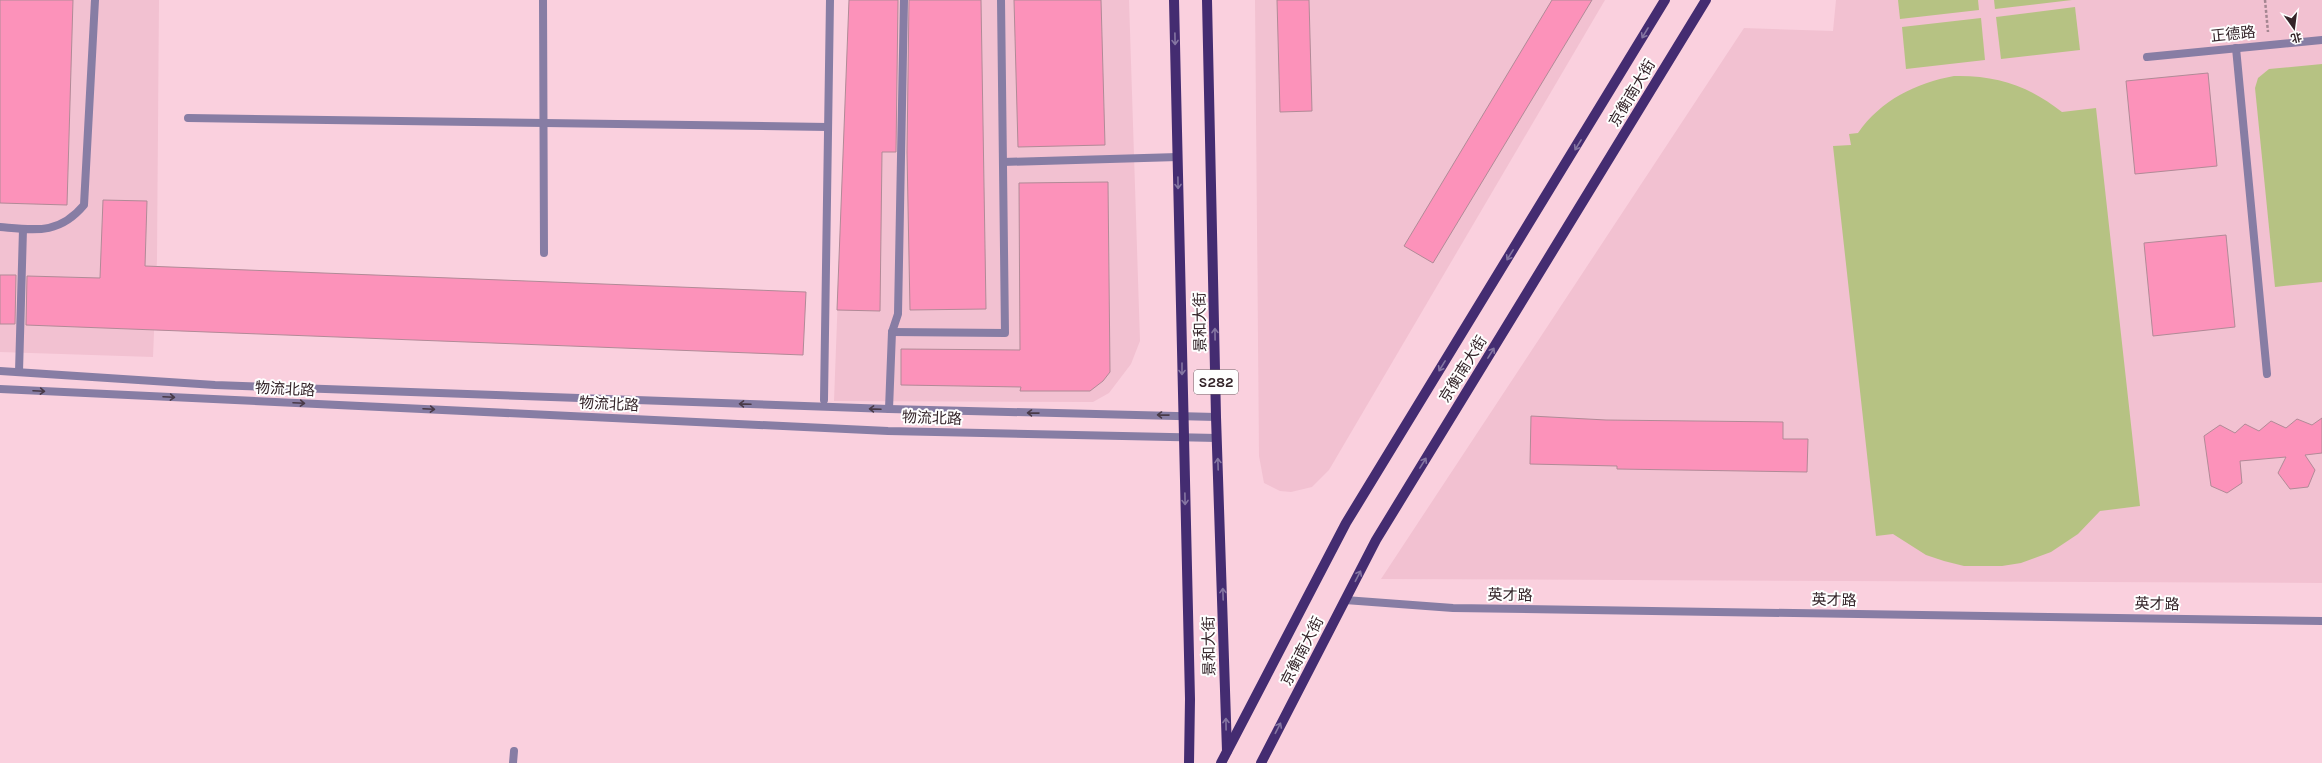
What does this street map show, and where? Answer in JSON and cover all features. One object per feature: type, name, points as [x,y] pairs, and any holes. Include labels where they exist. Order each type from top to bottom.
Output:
[{"type":"main road","name":"景和大街","points":[[1174,0],[1182,416],[1190,699],[1189,763]]},
{"type":"main road","name":"景和大街","points":[[1207,0],[1216,417],[1227,758]]},
{"type":"main road","name":"京衡南大街","points":[[1221,763],[1227,758],[1346,523],[1666,0]]},
{"type":"main road","name":"京衡南大街","points":[[1260,763],[1376,540],[1706,0]]},
{"type":"street","points":[[0,227],[24,229],[56,227],[70,220],[84,205],[95,0]]},
{"type":"street","points":[[543,0],[544,253]]},
{"type":"street","points":[[824,400],[830,0]]},
{"type":"street","points":[[890,410],[892,332],[898,314],[904,0]]},
{"type":"street","points":[[892,332],[1005,333],[1001,0]]},
{"type":"street","name":"正德路","points":[[2147,57],[2322,40]]},
{"type":"street","points":[[2236,48],[2267,374]]},
{"type":"street","points":[[188,118],[828,127]]},
{"type":"street","points":[[1003,162],[1178,157]]},
{"type":"street","points":[[19,372],[24,229]]},
{"type":"street","name":"物流北路","points":[[0,371],[215,385],[890,410],[1216,417]]},
{"type":"street","name":"物流北路","points":[[0,389],[844,429],[1183,439],[1217,438]]},
{"type":"street","name":"英才路","points":[[1345,600],[1453,608],[2322,621]]},
{"type":"street","points":[[513,763],[514,751]]},
{"type":"path","points":[[2265,0],[2269,45]]},
{"type":"shaded area","points":[[0,0],[159,0],[157,259],[153,357],[0,352]]},
{"type":"shaded area","points":[[849,0],[1129,0],[1140,341],[1131,364],[1109,393],[1093,402],[834,401]]},
{"type":"shaded area","points":[[1255,0],[1605,0],[1329,470],[1312,487],[1291,492],[1280,491],[1264,483],[1259,456]]},
{"type":"shaded area","points":[[1836,0],[2322,0],[2322,583],[1381,579],[1744,28],[1833,31]]},
{"type":"green space","points":[[1898,0],[1978,0],[1979,10],[1900,19]]},
{"type":"green space","points":[[1994,0],[2072,0],[1995,9]]},
{"type":"green space","points":[[2075,7],[2080,50],[2001,59],[1996,17]]},
{"type":"green space","points":[[1981,18],[1985,60],[1906,69],[1902,27]]},
{"type":"green space","points":[[2322,64],[2322,282],[2275,287],[2255,88],[2258,78],[2269,69]]},
{"type":"green space","points":[[1954,76],[1970,76],[1998,80],[2012,84],[2037,95],[2062,112],[2096,108],[2140,506],[2100,511],[2078,534],[2051,552],[2021,563],[2002,566],[1964,566],[1926,555],[1893,534],[1876,536],[1833,146],[1851,145],[1849,134],[1858,133],[1877,111],[1900,95],[1926,83]]},
{"type":"building","points":[[0,0],[73,0],[67,205],[0,203]]},
{"type":"building","points":[[849,0],[898,0],[896,152],[882,152],[880,311],[837,310]]},
{"type":"building","points":[[909,0],[981,0],[986,309],[910,310],[907,152]]},
{"type":"building","points":[[1014,0],[1101,0],[1105,145],[1018,147]]},
{"type":"building","points":[[1277,0],[1309,0],[1312,111],[1280,112]]},
{"type":"building","points":[[1552,0],[1592,0],[1433,263],[1404,246]]},
{"type":"building","points":[[2208,73],[2217,166],[2135,174],[2126,81]]},
{"type":"building","points":[[1108,182],[1110,372],[1103,381],[1090,391],[1020,391],[1021,387],[901,385],[901,349],[1020,350],[1019,183]]},
{"type":"building","points":[[103,200],[147,201],[145,266],[806,292],[803,355],[26,325],[27,276],[100,278]]},
{"type":"building","points":[[2226,235],[2235,327],[2153,336],[2144,243]]},
{"type":"building","points":[[0,275],[16,275],[15,324],[0,324]]},
{"type":"building","points":[[1531,416],[1606,420],[1783,422],[1783,439],[1808,439],[1807,472],[1617,469],[1617,466],[1530,464]]},
{"type":"building","points":[[2322,418],[2322,453],[2305,455],[2315,470],[2308,487],[2290,489],[2278,473],[2286,457],[2240,461],[2242,483],[2227,493],[2211,486],[2204,436],[2220,425],[2235,433],[2245,424],[2259,431],[2271,421],[2286,428],[2297,419],[2312,425]]}]
